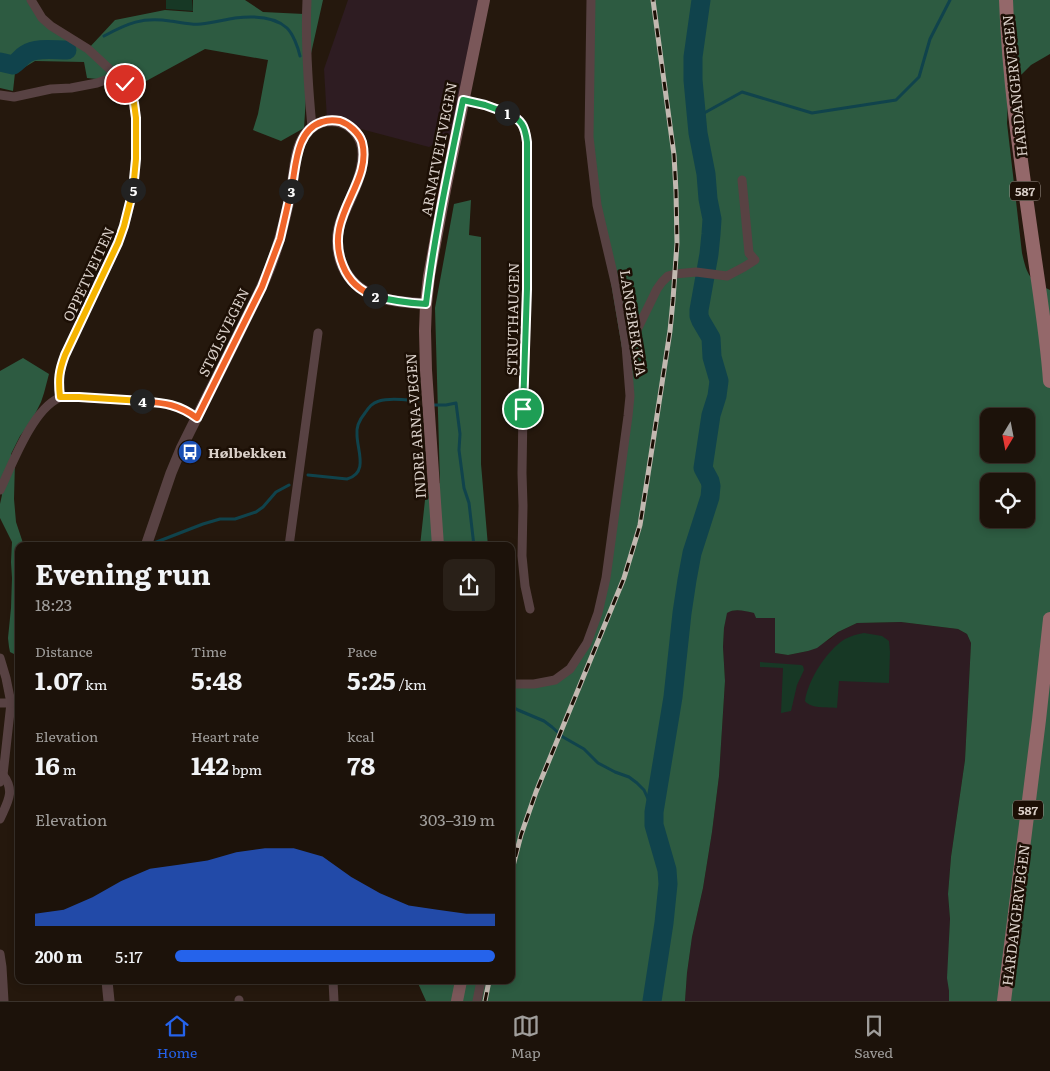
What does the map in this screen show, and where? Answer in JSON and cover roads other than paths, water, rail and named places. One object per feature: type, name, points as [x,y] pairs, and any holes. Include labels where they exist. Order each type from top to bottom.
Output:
[{"type":"main road","name":"ARNATVEITVEGEN","points":[[426,304],[443,198],[484,0]]},
{"type":"main road","name":"HARDANGERVEGEN","points":[[1006,0],[1012,94],[1050,381]]},
{"type":"main road","name":"INDRE ARNA-VEGEN","points":[[426,304],[426,370],[438,542]]},
{"type":"main road","name":"HARDANGERVEGEN","points":[[1004,1001],[1040,720],[1050,620]]},
{"type":"main road","points":[[457,1001],[460,984]]},
{"type":"street","name":"OPPETVEITEN","points":[[31,0],[42,18],[50,26],[88,49],[117,76],[131,93],[136,118],[136,159],[130,207],[118,243],[65,355],[58,381],[60,397]]},
{"type":"street","points":[[307,0],[309,96],[312,127]]},
{"type":"street","name":"LANGEREKKJA","points":[[515,684],[545,683],[562,675],[570,669],[577,659],[594,628],[606,578],[628,416],[630,396],[626,345],[618,294],[598,205],[590,137],[591,0]]},
{"type":"street","points":[[0,95],[14,97],[71,88],[97,83],[117,76]]},
{"type":"street","name":"STRUTHAUGEN","points":[[463,100],[499,110],[520,121],[524,127],[527,142],[527,289],[523,409],[522,556],[525,586],[530,609]]},
{"type":"street","points":[[312,127],[319,122],[327,120],[340,121],[356,132],[362,140],[361,168],[338,231],[338,251],[345,272],[357,286],[372,294],[385,299],[426,304]]},
{"type":"street","name":"STØLSVEGEN","points":[[147,542],[171,473],[262,287],[280,239],[298,150],[305,135],[312,127]]},
{"type":"street","points":[[626,345],[633,338],[651,300],[668,276],[696,272],[727,276],[755,260],[749,253],[742,180]]},
{"type":"street","points":[[289,542],[318,333]]},
{"type":"street","points":[[0,490],[30,428],[39,415],[60,397],[165,404],[176,406],[197,418]]},
{"type":"street","points":[[0,658],[11,703],[2,778],[8,781],[10,792],[0,819]]},
{"type":"street","points":[[0,702],[11,703]]},
{"type":"street","points":[[0,954],[4,1001]]},
{"type":"street","points":[[107,984],[109,1001]]},
{"type":"street","points":[[333,984],[334,1001]]},
{"type":"street","points":[[477,1001],[480,984]]},
{"type":"waterway","points":[[652,1001],[668,884],[667,870],[654,825],[654,812],[673,697],[687,580],[692,553],[710,497],[710,481],[703,468],[711,415],[719,381],[712,357],[711,338],[699,316],[709,254],[712,219],[698,133],[693,80],[693,57],[701,0]]},
{"type":"waterway","points":[[697,117],[742,92],[812,113],[896,100],[919,77],[930,39],[950,0]]},
{"type":"waterway","points":[[104,36],[128,24],[143,21],[160,20],[197,24],[241,17],[255,17],[276,21],[287,28],[295,41],[300,56]]},
{"type":"waterway","points":[[0,62],[13,65],[26,54],[35,50],[67,50]]},
{"type":"waterway","points":[[308,475],[347,479],[354,476],[360,466],[358,426],[369,407],[377,402],[388,399],[418,401]]},
{"type":"waterway","points":[[434,405],[456,403],[460,434],[459,450],[464,488],[469,503],[474,542]]},
{"type":"waterway","points":[[157,542],[203,524],[220,519],[235,519],[256,512],[276,492],[289,485]]},
{"type":"waterway","points":[[515,708],[544,721],[563,737],[584,749],[598,763],[629,777],[644,790],[654,812]]},
{"type":"railway","points":[[515,858],[536,792],[624,578],[640,525],[670,331],[677,243],[674,155],[653,0]]},
{"type":"railway","points":[[485,1001],[488,984]]},
{"type":"place","name":"Hølbekken","points":[[190,452]]}]
